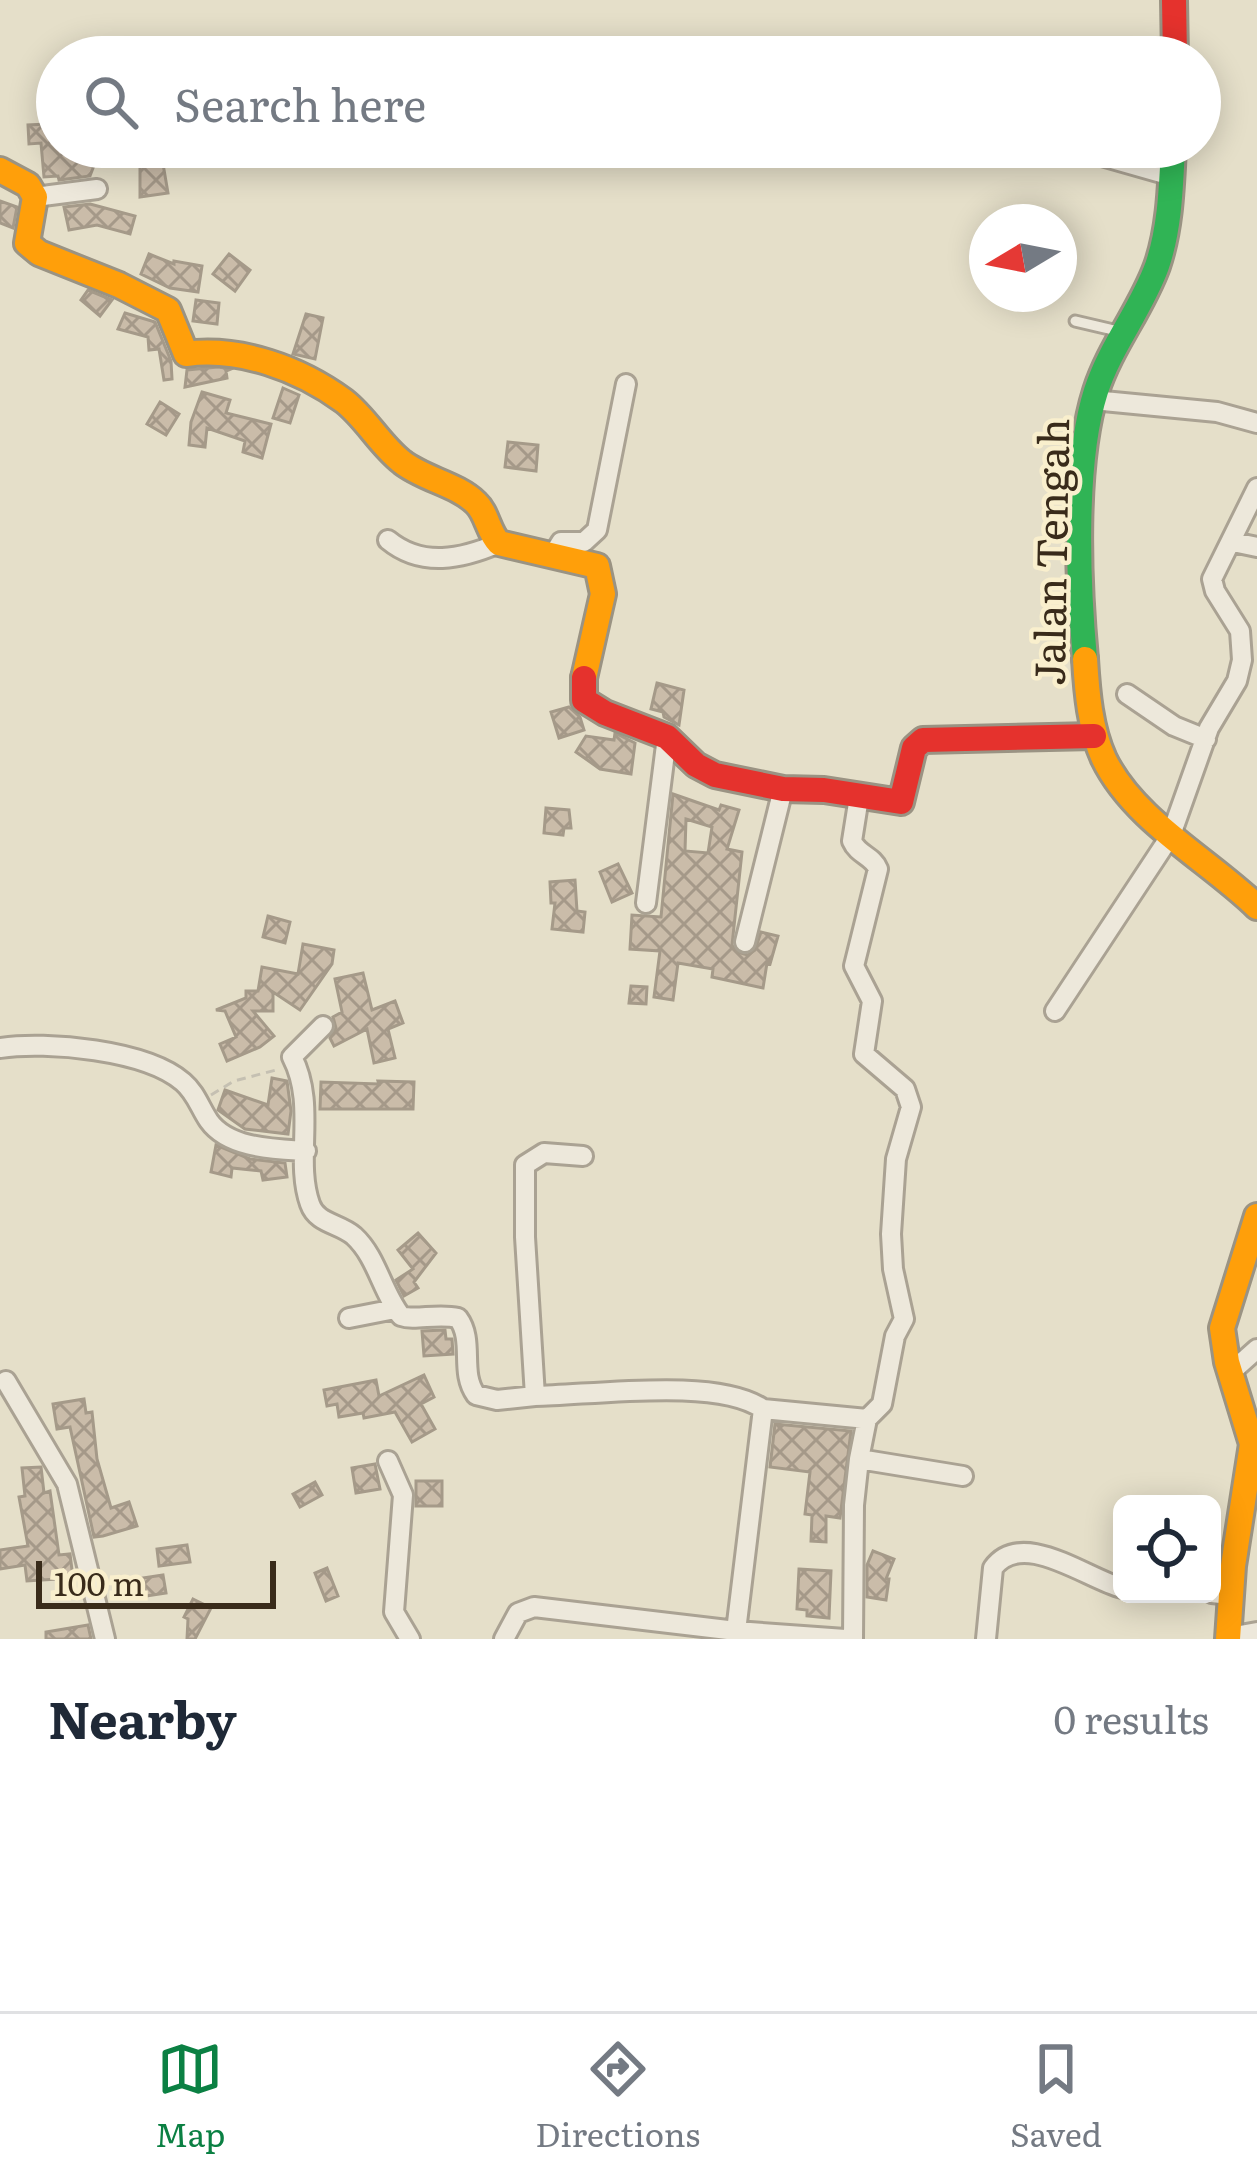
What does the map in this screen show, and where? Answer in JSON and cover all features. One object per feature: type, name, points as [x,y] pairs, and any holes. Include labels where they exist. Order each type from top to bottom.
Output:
[{"type":"street","points":[[1174,0],[1175,36]]},
{"type":"street","points":[[1144,168],[1172,176]]},
{"type":"street","name":"Jalan Tengah","points":[[1172,168],[1170,211],[1157,264],[1094,400],[1084,488],[1087,692],[1094,736],[1117,778],[1172,836],[1257,907]]},
{"type":"street","points":[[0,170],[28,185],[35,197],[26,234],[27,243],[39,253],[168,310],[186,354],[218,350],[244,354],[305,379],[345,402],[403,463],[478,504],[499,543]]},
{"type":"street","points":[[35,197],[97,189]]},
{"type":"street","points":[[554,554],[561,542],[584,542],[597,530],[626,384]]},
{"type":"street","points":[[1094,400],[1216,412],[1257,423]]},
{"type":"street","points":[[1055,1011],[1172,836],[1206,739],[1249,668],[1240,631],[1212,584],[1257,488]]},
{"type":"street","points":[[388,540],[403,553],[453,558],[499,543],[597,566],[604,578],[585,657],[584,700],[667,737],[705,772],[783,789],[901,802],[914,748],[923,740],[1094,736]]},
{"type":"street","points":[[1233,542],[1257,548]]},
{"type":"street","points":[[1126,694],[1174,726],[1206,739]]},
{"type":"street","points":[[646,903],[667,737]]},
{"type":"street","points":[[745,942],[783,789]]},
{"type":"street","points":[[504,1639],[518,1612],[534,1606],[736,1631],[849,1639],[860,1460],[867,1420],[882,1404],[904,1319],[892,1269],[891,1234],[896,1159],[911,1107],[905,1089],[864,1054],[872,1001],[854,966],[878,869],[859,854],[852,841],[859,797]]},
{"type":"street","points":[[323,1026],[292,1057],[302,1083],[308,1200],[314,1214],[357,1238],[395,1309],[409,1319],[431,1314],[458,1318],[466,1339],[468,1383],[476,1395],[497,1400],[706,1392],[750,1400],[763,1409],[867,1420]]},
{"type":"street","points":[[0,1048],[50,1046],[139,1060],[176,1076],[217,1130],[227,1136],[266,1148],[306,1151]]},
{"type":"street","points":[[536,1396],[525,1165],[544,1153],[583,1156]]},
{"type":"street","points":[[1257,1216],[1222,1328],[1252,1444],[1221,1594],[1228,1638],[1257,1633]]},
{"type":"street","points":[[349,1318],[395,1309]]},
{"type":"street","points":[[1230,1373],[1257,1349]]},
{"type":"street","points":[[6,1381],[67,1484],[106,1639]]},
{"type":"street","points":[[736,1631],[763,1409]]},
{"type":"street","points":[[860,1460],[964,1476]]},
{"type":"street","points":[[388,1461],[403,1495],[394,1612],[410,1639]]},
{"type":"street","points":[[986,1639],[992,1568],[1004,1558],[1052,1555],[1113,1585]]},
{"type":"lane","points":[[1075,321],[1122,332]]},
{"type":"path","points":[[199,1101],[235,1081],[279,1070],[292,1057]]},
{"type":"building","points":[[28,125],[36,125],[36,143],[29,144]]},
{"type":"building","points":[[43,168],[93,168],[90,176],[44,177]]},
{"type":"building","points":[[140,168],[164,168],[168,193],[140,197]]},
{"type":"building","points":[[0,201],[17,207],[13,228],[0,223]]},
{"type":"building","points":[[90,204],[135,216],[130,234],[97,225],[69,230],[64,207]]},
{"type":"building","points":[[149,254],[174,264],[202,266],[198,292],[170,288],[141,274]]},
{"type":"building","points":[[229,254],[250,270],[235,291],[213,274]]},
{"type":"building","points":[[88,290],[112,300],[100,316],[81,300]]},
{"type":"building","points":[[196,300],[219,303],[217,324],[193,321]]},
{"type":"building","points":[[125,313],[155,322],[171,361],[172,379],[164,380],[159,349],[149,350],[148,337],[118,329]]},
{"type":"building","points":[[306,314],[323,318],[315,359],[293,354]]},
{"type":"building","points":[[231,369],[226,371],[227,378],[185,387],[187,370]]},
{"type":"building","points":[[283,388],[299,395],[290,423],[273,418]]},
{"type":"building","points":[[202,392],[230,400],[226,413],[271,424],[262,458],[243,452],[245,441],[207,428],[205,447],[189,445]]},
{"type":"building","points":[[160,402],[179,414],[166,435],[147,424]]},
{"type":"building","points":[[508,442],[538,445],[536,471],[505,467]]},
{"type":"building","points":[[657,683],[684,690],[679,725],[651,709]]},
{"type":"building","points":[[569,707],[580,717],[584,730],[559,738],[551,712]]},
{"type":"building","points":[[615,733],[635,743],[631,774],[600,769],[576,752],[586,736],[614,740]]},
{"type":"building","points":[[673,794],[719,810],[721,805],[739,810],[727,849],[742,852],[732,945],[748,955],[755,950],[761,932],[778,936],[763,988],[712,977],[713,969],[678,963],[673,1000],[654,997],[660,951],[630,949],[632,915],[661,917]],"holes":[[[686,819],[712,827],[708,853],[685,851]]]},
{"type":"building","points":[[546,808],[569,810],[571,828],[564,828],[563,835],[544,833]]},
{"type":"building","points":[[618,864],[632,893],[612,902],[600,872]]},
{"type":"building","points":[[575,880],[577,911],[585,912],[583,932],[552,929],[555,903],[551,903],[550,882]]},
{"type":"building","points":[[268,916],[290,922],[285,943],[263,937]]},
{"type":"building","points":[[303,944],[334,950],[332,964],[300,1010],[273,992],[273,1011],[253,1011],[274,1036],[227,1061],[220,1044],[236,1037],[225,1011],[216,1010],[246,998],[246,991],[258,991],[262,967],[298,974]]},
{"type":"building","points":[[363,973],[372,1010],[395,1001],[403,1023],[388,1029],[395,1058],[374,1063],[367,1029],[334,1046],[330,1038],[336,1028],[333,1017],[342,1012],[335,979]]},
{"type":"building","points":[[631,986],[647,987],[646,1004],[629,1003]]},
{"type":"building","points":[[272,1078],[287,1081],[288,1134],[245,1129],[218,1110],[225,1090],[268,1105]]},
{"type":"building","points":[[321,1082],[414,1082],[413,1109],[320,1109]]},
{"type":"building","points":[[216,1145],[250,1159],[285,1163],[287,1177],[263,1180],[261,1171],[232,1168],[231,1177],[211,1172]]},
{"type":"building","points":[[418,1233],[436,1253],[414,1282],[418,1288],[404,1296],[396,1280],[413,1269],[398,1250]]},
{"type":"building","points":[[445,1330],[446,1339],[452,1339],[453,1354],[424,1356],[422,1331]]},
{"type":"building","points":[[424,1375],[434,1397],[421,1404],[435,1429],[412,1442],[395,1412],[339,1417],[337,1404],[327,1406],[324,1390],[376,1380],[379,1396]]},
{"type":"building","points":[[84,1399],[86,1413],[92,1412],[97,1459],[111,1508],[129,1502],[137,1526],[94,1537],[70,1427],[57,1429],[53,1404]]},
{"type":"building","points":[[775,1424],[851,1431],[840,1518],[826,1516],[826,1542],[811,1541],[812,1515],[805,1514],[810,1472],[770,1467]]},
{"type":"building","points":[[375,1464],[380,1489],[356,1493],[352,1468]]},
{"type":"building","points":[[41,1467],[44,1493],[50,1491],[59,1555],[70,1554],[73,1578],[27,1581],[25,1565],[0,1569],[0,1550],[28,1546],[19,1497],[25,1496],[22,1468]]},
{"type":"building","points":[[416,1481],[442,1481],[442,1506],[416,1506]]},
{"type":"building","points":[[315,1482],[322,1495],[300,1507],[293,1494]]},
{"type":"building","points":[[187,1545],[190,1562],[159,1566],[157,1549]]},
{"type":"building","points":[[873,1551],[894,1559],[886,1579],[886,1600],[867,1597],[867,1565]]},
{"type":"building","points":[[327,1568],[338,1596],[326,1601],[315,1573]]},
{"type":"building","points":[[799,1569],[831,1571],[829,1618],[807,1616],[807,1610],[797,1609]]},
{"type":"building","points":[[163,1575],[166,1593],[146,1596],[143,1578]]},
{"type":"building","points":[[193,1599],[211,1608],[195,1639],[187,1639],[188,1619],[184,1617]]},
{"type":"building","points":[[88,1625],[91,1639],[46,1639],[46,1632]]},
{"type":"traffic: fast","points":[[1085,659],[1079,523],[1089,420],[1102,375],[1157,266],[1172,168]]},
{"type":"traffic: slow","points":[[0,170],[28,185],[35,197],[27,243],[39,253],[168,310],[186,354],[248,357],[308,379],[352,408],[402,462],[476,503],[499,543],[597,566],[603,594],[584,678]]},
{"type":"traffic: slow","points":[[1085,659],[1095,735],[1117,781],[1153,821],[1257,907]]},
{"type":"traffic: slow","points":[[1228,1639],[1233,1566],[1252,1444],[1227,1362],[1222,1328],[1257,1216]]},
{"type":"traffic: jam","points":[[1174,0],[1175,36]]},
{"type":"traffic: jam","points":[[584,678],[584,700],[667,737],[696,765],[715,775],[783,789],[901,802],[914,748],[923,740],[1094,736]]}]
